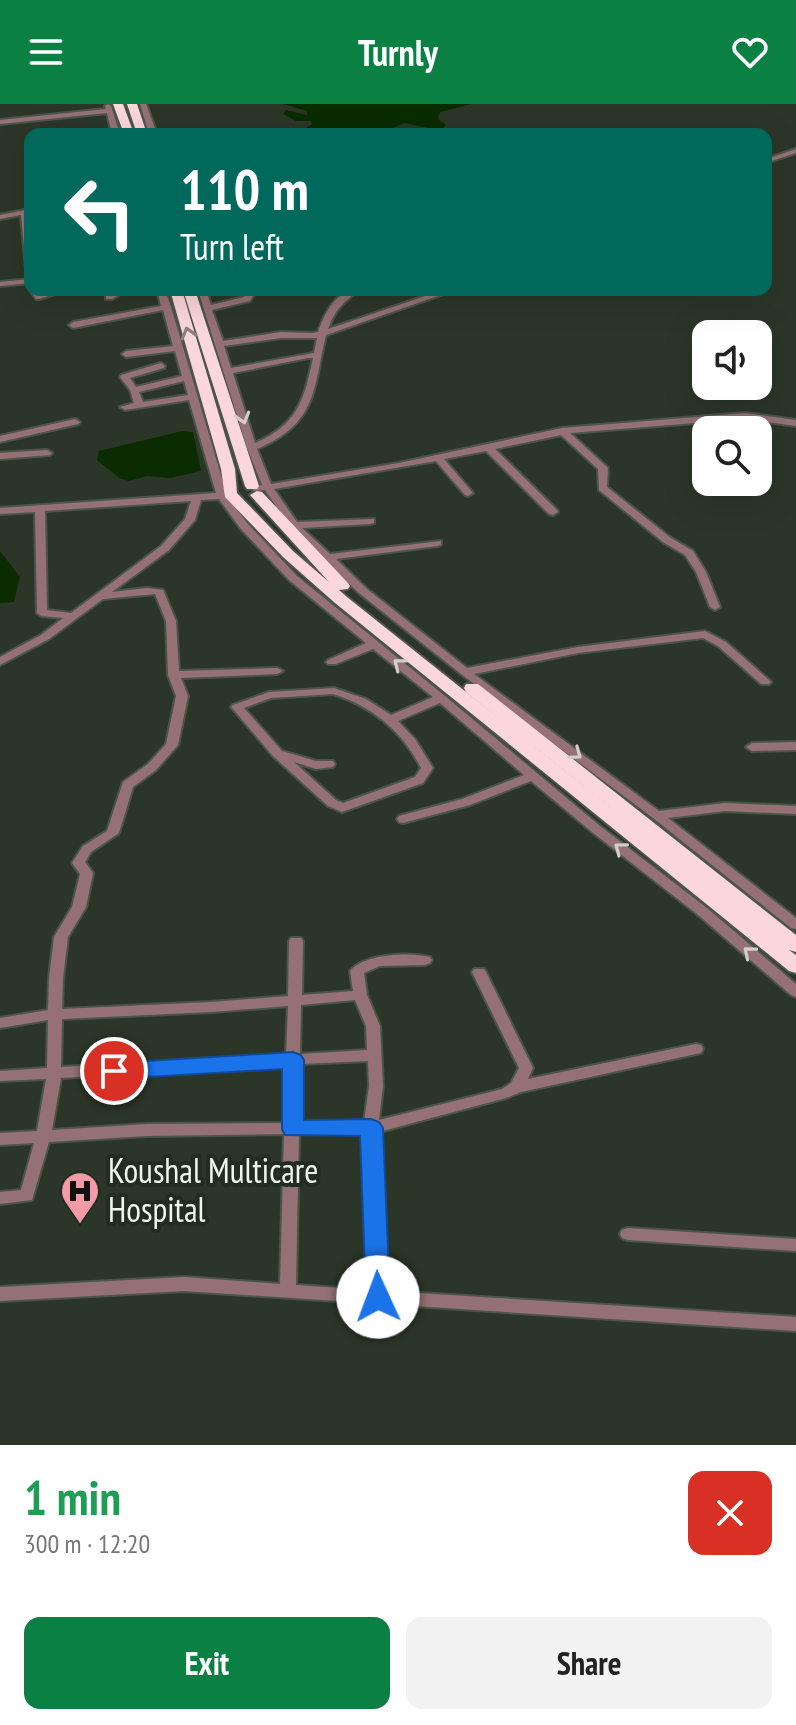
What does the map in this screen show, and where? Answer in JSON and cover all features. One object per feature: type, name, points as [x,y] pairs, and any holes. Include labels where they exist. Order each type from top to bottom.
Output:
[{"type":"highway","points":[[132,104],[140,128]]},
{"type":"highway","points":[[111,107],[125,128]]},
{"type":"highway","points":[[178,296],[230,495],[288,554],[341,600],[703,881],[796,945]]},
{"type":"highway","points":[[191,296],[258,489],[335,580],[703,881]]},
{"type":"highway","points":[[230,495],[258,489]]},
{"type":"highway","points":[[726,898],[796,966]]},
{"type":"street","points":[[143,104],[151,128]]},
{"type":"street","points":[[0,120],[111,107],[115,128]]},
{"type":"street","points":[[772,159],[796,151]]},
{"type":"street","points":[[0,217],[24,212]]},
{"type":"street","points":[[0,284],[24,282]]},
{"type":"street","points":[[163,296],[187,378],[244,526],[293,578],[532,776],[726,898],[796,925]]},
{"type":"street","points":[[204,296],[252,448],[258,489],[327,557],[465,672],[657,815],[703,881]]},
{"type":"street","points":[[208,308],[247,299],[249,296]]},
{"type":"street","points":[[252,448],[272,440],[297,420],[313,387],[323,333],[332,306],[346,296]]},
{"type":"street","points":[[221,344],[281,335],[302,337],[323,333],[433,296]]},
{"type":"street","points":[[73,325],[167,307]]},
{"type":"street","points":[[126,354],[179,348]]},
{"type":"street","points":[[230,371],[308,355],[319,356]]},
{"type":"street","points":[[139,404],[134,390],[124,379],[126,375],[161,366]]},
{"type":"street","points":[[134,390],[187,378]]},
{"type":"street","points":[[125,407],[194,397]]},
{"type":"street","points":[[258,489],[438,458],[562,431],[745,416],[796,423]]},
{"type":"street","points":[[0,439],[75,422]]},
{"type":"street","points":[[562,431],[603,468],[602,488],[609,496],[637,513],[667,540],[689,553],[701,572],[715,607]]},
{"type":"street","points":[[487,446],[553,512]]},
{"type":"street","points":[[0,456],[47,453]]},
{"type":"street","points":[[438,458],[468,493]]},
{"type":"street","points":[[0,511],[230,495]]},
{"type":"street","points":[[0,662],[45,637],[165,548],[190,520],[197,497]]},
{"type":"street","points":[[40,509],[42,613],[72,616]]},
{"type":"street","points":[[294,525],[370,521]]},
{"type":"street","points":[[327,557],[437,543]]},
{"type":"street","points":[[0,1198],[27,1196],[43,1137],[54,1075],[61,937],[79,907],[87,849],[113,833],[127,785],[152,767],[172,745],[182,696],[174,675],[171,621],[159,592],[150,590],[123,596],[103,596]]},
{"type":"street","points":[[465,672],[578,650],[705,634],[722,644],[765,682]]},
{"type":"street","points":[[332,662],[374,644]]},
{"type":"street","points":[[174,675],[277,671]]},
{"type":"street","points":[[334,691],[359,699],[390,720],[423,757],[427,768],[425,774],[396,791],[348,808],[332,803],[277,753],[237,707],[269,695],[334,691]]},
{"type":"street","points":[[390,720],[441,698]]},
{"type":"street","points":[[752,747],[796,746]]},
{"type":"street","points":[[277,753],[316,765],[329,764]]},
{"type":"street","points":[[403,819],[454,806],[532,776]]},
{"type":"street","points":[[657,815],[699,808],[796,810]]},
{"type":"street","points":[[726,898],[796,992]]},
{"type":"street","points":[[288,1290],[296,941]]},
{"type":"street","points":[[378,1297],[371,1128],[376,1086],[373,1026],[360,995],[357,971],[364,965],[425,960]]},
{"type":"street","points":[[479,972],[526,1068],[517,1087]]},
{"type":"street","points":[[0,1023],[56,1014],[360,995]]},
{"type":"street","points":[[0,1139],[147,1130],[371,1128],[517,1087],[696,1049]]},
{"type":"street","points":[[0,1076],[374,1055]]},
{"type":"street","points":[[628,1234],[796,1245]]},
{"type":"street","points":[[0,1294],[184,1284],[503,1302],[796,1324]]},
{"type":"shaded area","points":[[283,104],[472,104],[440,112],[438,119],[446,125],[444,128],[405,123],[393,128],[306,128],[312,124],[311,121],[296,121],[283,114],[286,110],[307,115],[307,111]]},
{"type":"shaded area","points":[[182,431],[193,432],[201,471],[170,478],[147,476],[129,481],[119,478],[97,460],[99,451]]},
{"type":"shaded area","points":[[0,551],[20,577],[14,602],[0,603]]},
{"type":"place","name":"Koushal Multicare Hospital","points":[[80,1225]]},
{"type":"route","points":[[114,1071],[293,1060],[293,1129],[371,1128],[378,1297]]}]
